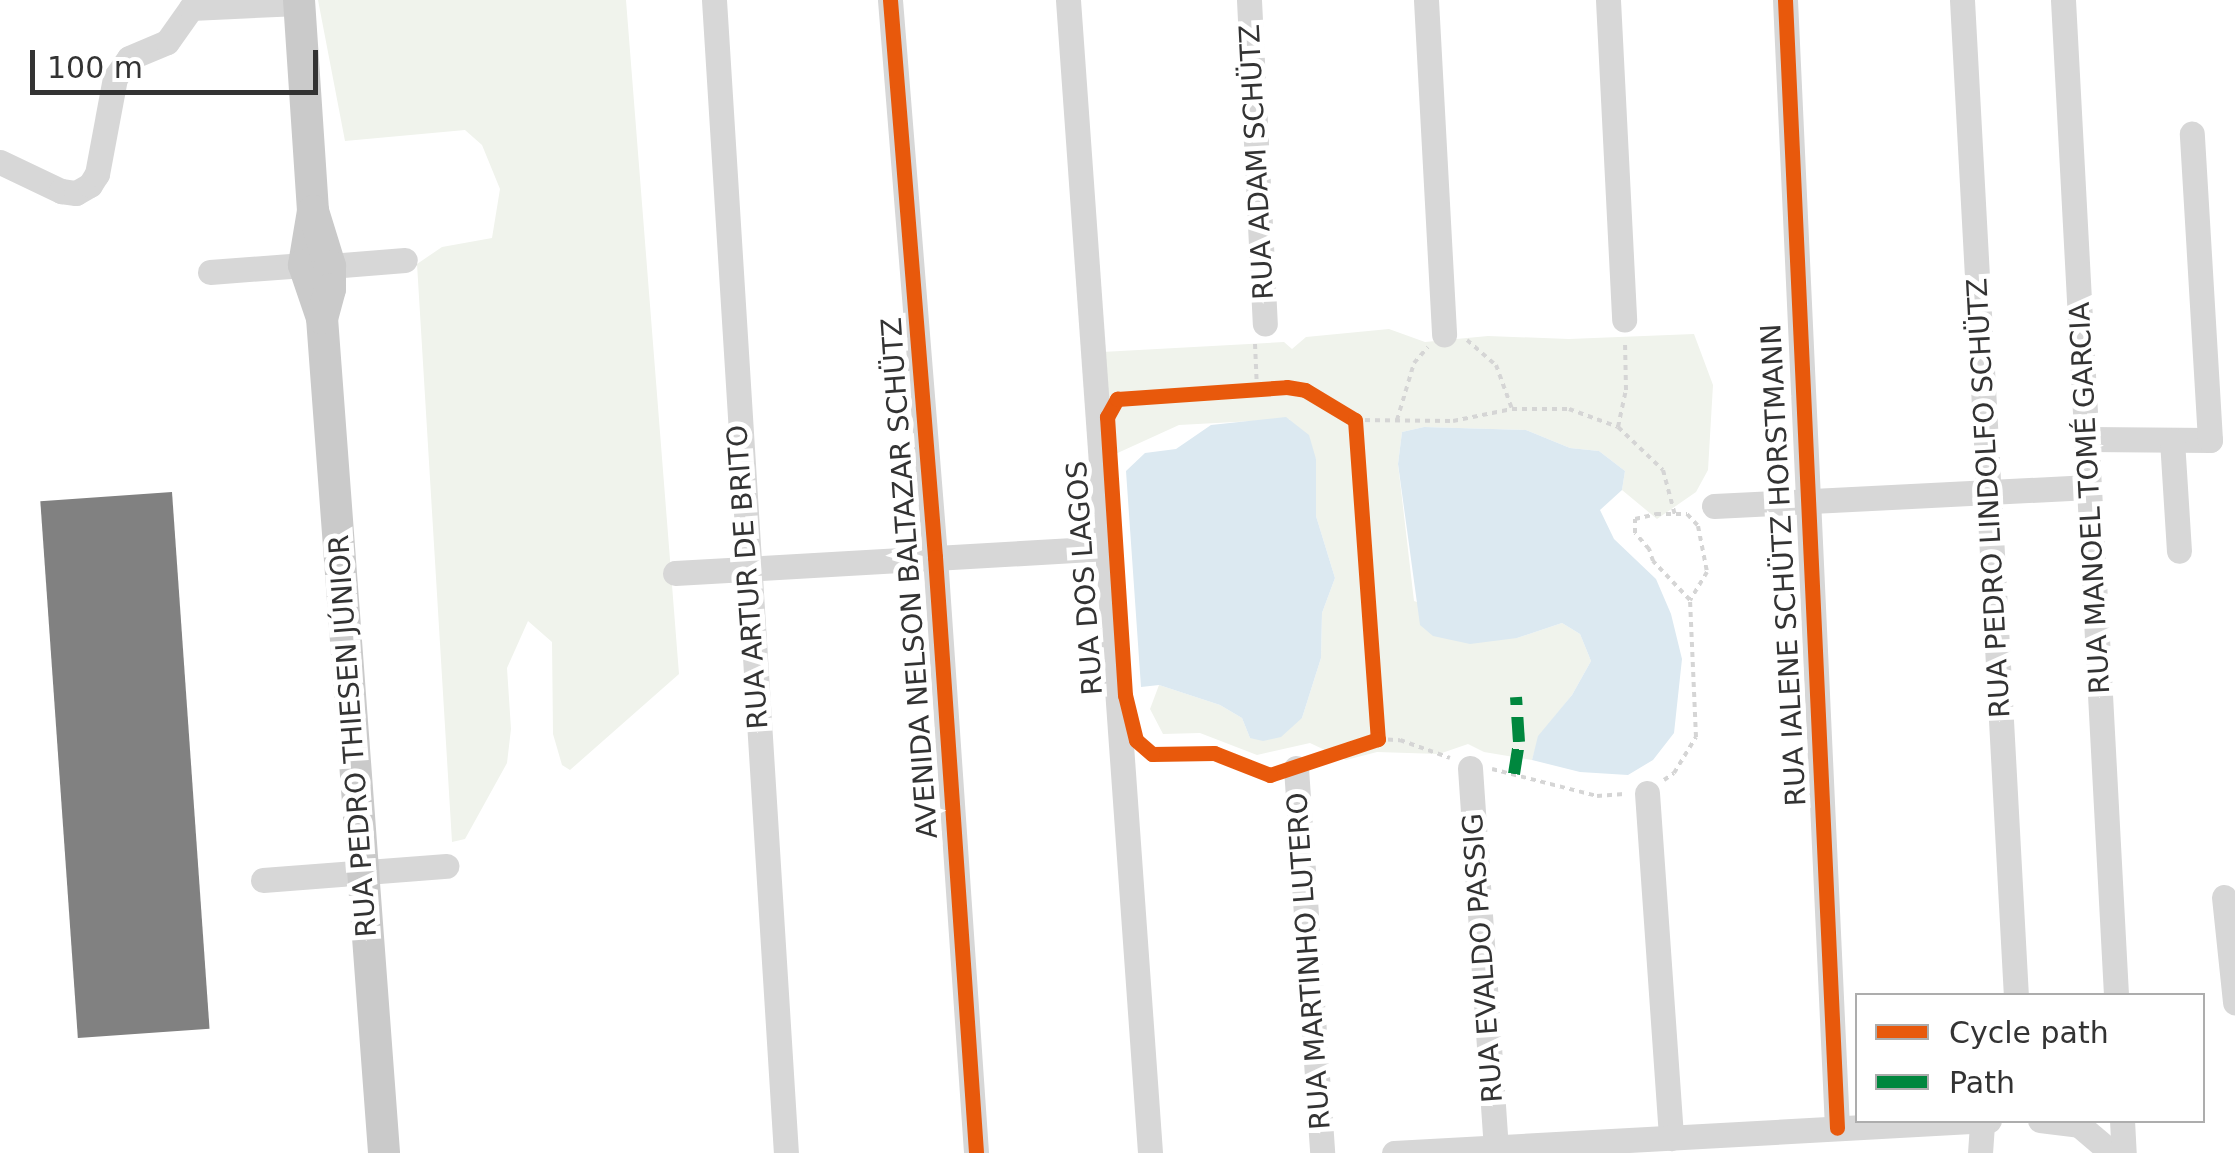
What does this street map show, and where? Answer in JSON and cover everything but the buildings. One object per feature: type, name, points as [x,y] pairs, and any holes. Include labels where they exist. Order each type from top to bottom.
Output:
[{"type":"main road","name":"RUA PEDRO THIESEN JÚNIOR","points":[[299,2],[384,1153]]},
{"type":"street","name":"RUA ARTUR DE BRITO","points":[[714,0],[746,568],[786,1153]]},
{"type":"street","name":"AVENIDA NELSON BALTAZAR SCHÜTZ","points":[[890,0],[935,557],[976,1153]]},
{"type":"street","name":"RUA DOS LAGOS","points":[[1068,0],[1150,1153]]},
{"type":"street","name":"RUA ADAM SCHÜTZ","points":[[1248,0],[1265,324]]},
{"type":"street","points":[[1426,0],[1444,335]]},
{"type":"street","points":[[1608,0],[1624,320]]},
{"type":"street","name":"RUA IALENE SCHÜTZ HORSTMANN","points":[[1785,0],[1805,502],[1837,1128]]},
{"type":"street","name":"RUA PEDRO LINDOLFO SCHÜTZ","points":[[1962,0],[2016,993]]},
{"type":"street","name":"RUA MANOEL TOMÉ GARCIA","points":[[2064,0],[2116,993]]},
{"type":"street","points":[[0,162],[61,190],[76,192],[90,186],[97,174],[120,67],[130,58],[168,42],[184,15],[203,2],[299,2]]},
{"type":"street","points":[[2088,439],[2210,440],[2192,134]]},
{"type":"street","points":[[210,272],[318,274],[405,260]]},
{"type":"street","points":[[2172,440],[2179,550]]},
{"type":"street","points":[[1714,506],[2090,486]]},
{"type":"street","points":[[675,573],[1108,548]]},
{"type":"street","name":"RUA MARTINHO LUTERO","points":[[1296,768],[1322,1153]]},
{"type":"street","name":"RUA EVALDO PASSIG","points":[[1470,768],[1496,1147]]},
{"type":"street","points":[[1647,793],[1672,1138]]},
{"type":"street","points":[[263,880],[446,866]]},
{"type":"street","points":[[2224,897],[2235,1002]]},
{"type":"street","points":[[1394,1153],[1943,1123]]},
{"type":"street","points":[[1980,1153],[1985,1123]]},
{"type":"street","points":[[2069,1123],[2079,1124],[2112,1153]]},
{"type":"street","points":[[2122,1123],[2124,1153]]},
{"type":"path","points":[[1618,426],[1626,390],[1624,320]]},
{"type":"path","points":[[1257,389],[1255,340],[1265,324]]},
{"type":"path","points":[[1398,420],[1414,363],[1444,335],[1462,336],[1496,366],[1512,409]]},
{"type":"path","points":[[1356,420],[1453,421],[1512,409],[1570,409],[1618,426],[1663,470],[1675,514]]},
{"type":"path","points":[[1378,739],[1400,740],[1470,768],[1488,768],[1597,796],[1647,793],[1674,773],[1696,737],[1690,600],[1707,572],[1698,526],[1687,514],[1635,519],[1634,528],[1654,561],[1690,600]]},
{"type":"shaded area","points":[[318,0],[626,0],[679,674],[570,770],[562,765],[553,734],[552,642],[528,621],[507,668],[511,729],[507,763],[465,839],[452,842],[417,264],[442,247],[492,238],[500,189],[482,145],[465,130],[345,141]]},
{"type":"shaded area","points":[[1389,329],[1425,342],[1488,336],[1569,339],[1694,334],[1713,385],[1708,470],[1696,492],[1657,519],[1622,490],[1625,471],[1599,451],[1570,448],[1526,430],[1424,427],[1402,432],[1398,464],[1414,601],[1517,638],[1562,623],[1580,634],[1591,661],[1572,695],[1539,736],[1532,760],[1484,752],[1468,744],[1439,754],[1377,752],[1346,760],[1310,743],[1257,755],[1200,733],[1163,734],[1150,709],[1159,685],[1220,705],[1242,718],[1250,738],[1302,718],[1321,658],[1322,613],[1335,578],[1316,516],[1316,459],[1289,419],[1179,425],[1111,456],[1102,352],[1284,342],[1292,349],[1306,337]]},
{"type":"shaded area","points":[[1286,417],[1309,435],[1316,459],[1316,516],[1335,578],[1322,613],[1321,658],[1302,718],[1281,737],[1263,741],[1250,738],[1242,718],[1220,705],[1159,685],[1141,687],[1126,471],[1145,453],[1176,449],[1211,425]]},
{"type":"shaded area","points":[[1424,427],[1526,430],[1570,448],[1599,451],[1625,471],[1622,490],[1600,510],[1614,539],[1656,579],[1671,614],[1682,659],[1674,733],[1653,760],[1628,775],[1580,772],[1532,760],[1538,736],[1572,695],[1591,661],[1580,634],[1562,623],[1517,638],[1470,644],[1433,636],[1420,625],[1398,464],[1402,432]]},
{"type":"marked path","points":[[1514,774],[1519,742],[1516,697]]},
{"type":"cycle path","points":[[890,0],[935,557],[976,1153]]},
{"type":"cycle path","points":[[1785,0],[1837,1128]]},
{"type":"cycle path","points":[[1287,387],[1305,390],[1355,420],[1378,739],[1270,775],[1214,753],[1152,754],[1136,740],[1125,695],[1107,417],[1117,399],[1287,387]]}]
